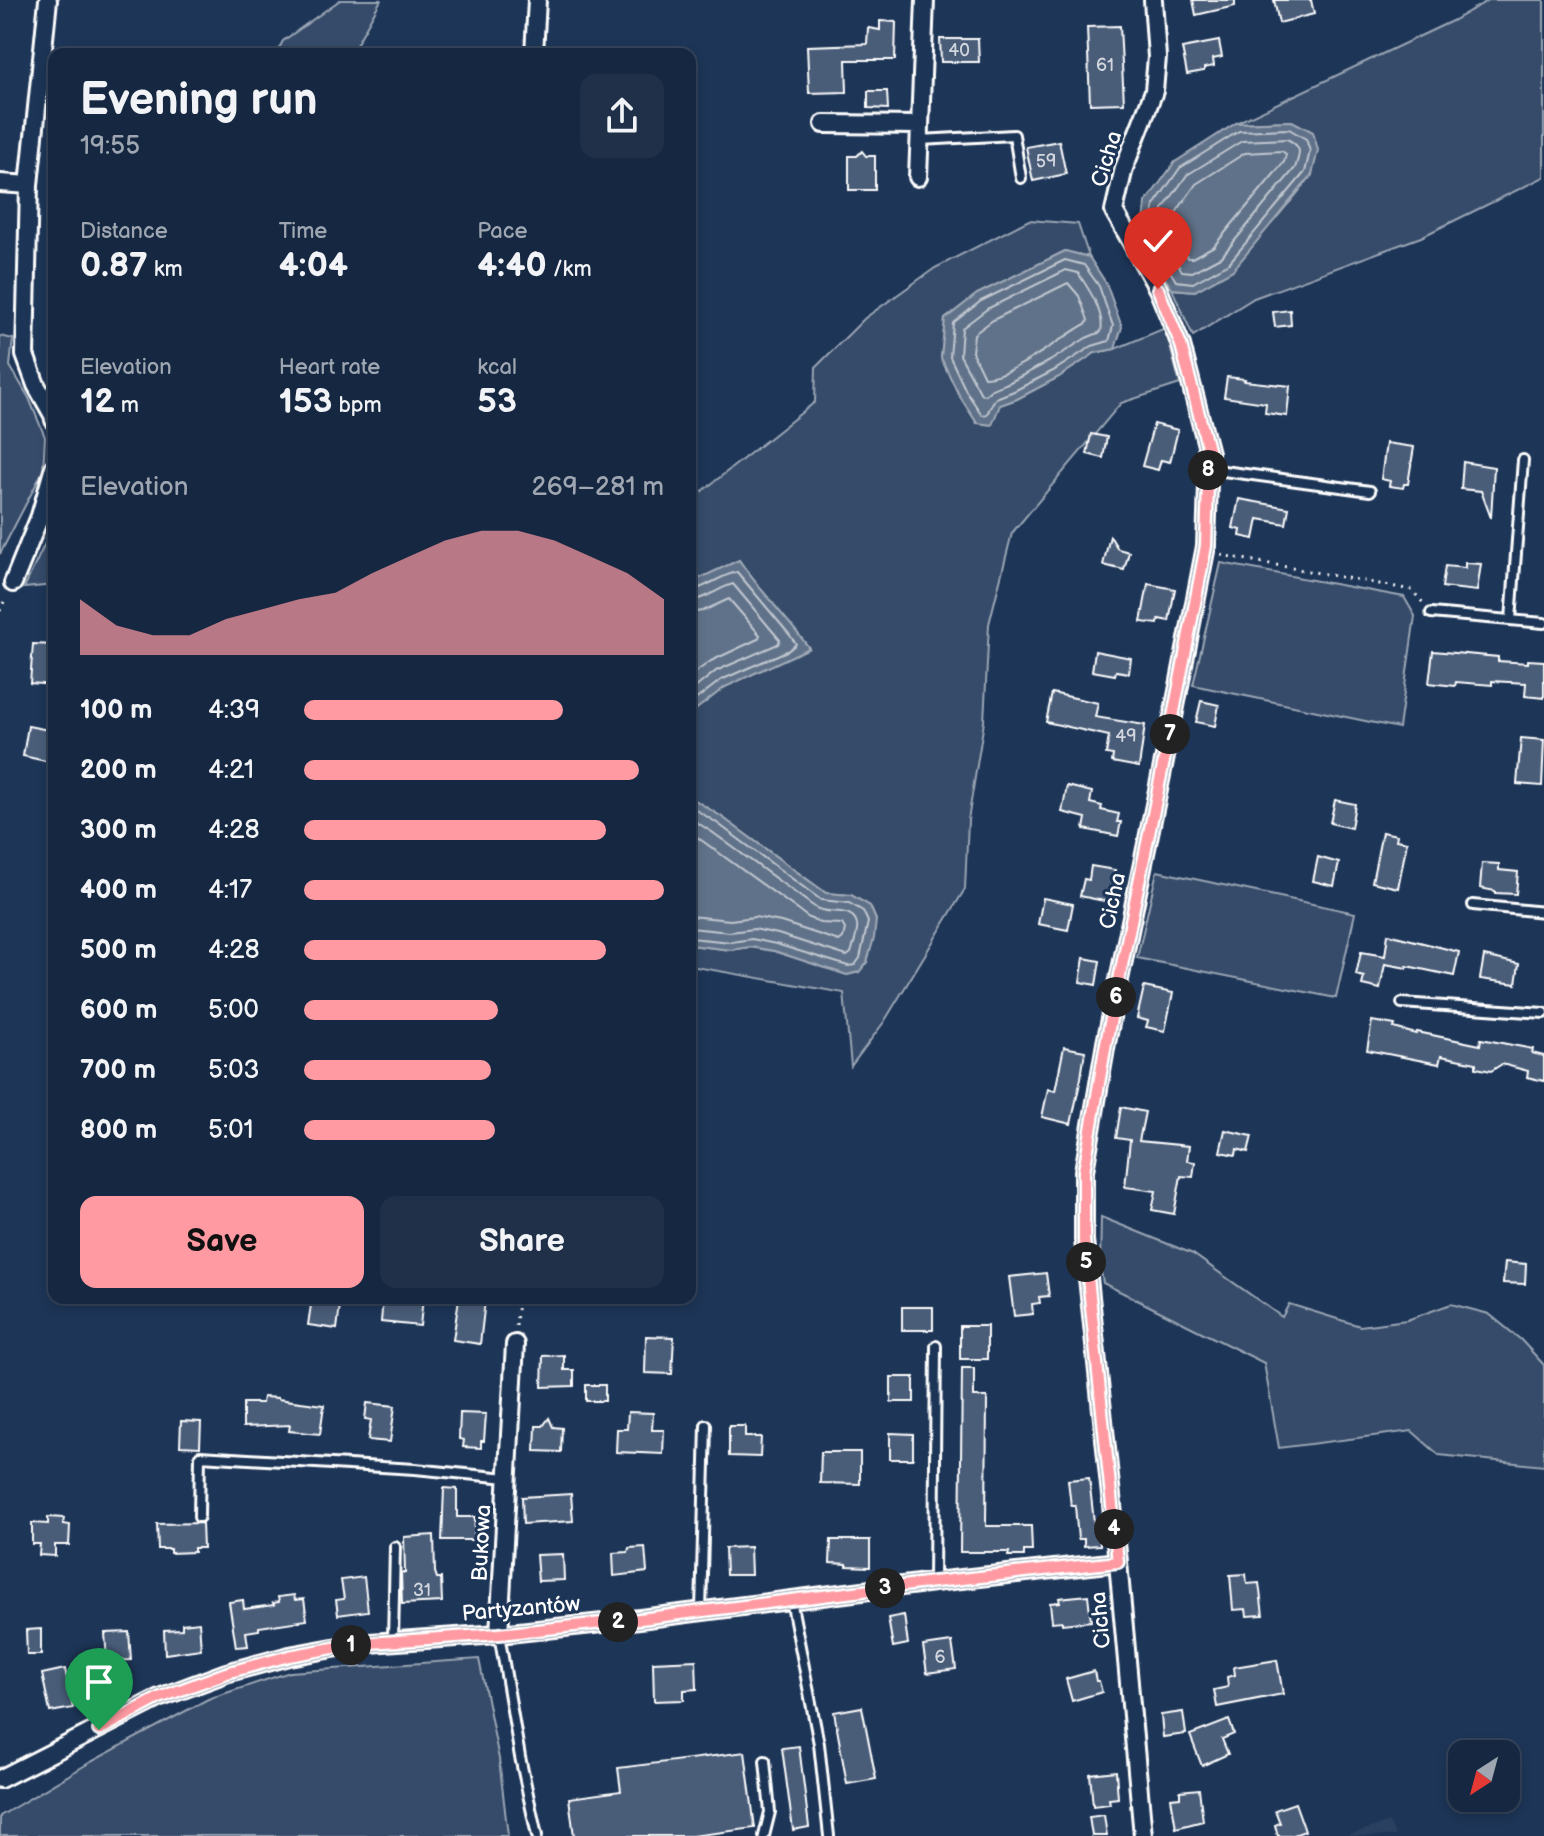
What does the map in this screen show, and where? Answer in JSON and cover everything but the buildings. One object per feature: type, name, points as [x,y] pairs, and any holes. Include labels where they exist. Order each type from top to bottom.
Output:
[{"type":"street","points":[[48,0],[29,185],[25,355],[48,406]]},
{"type":"street","points":[[534,48],[537,0]]},
{"type":"street","points":[[918,177],[925,0]]},
{"type":"street","name":"Cicha","points":[[1143,1836],[1084,1240],[1084,1171],[1106,1043],[1205,552],[1209,453],[1181,345],[1158,289],[1114,211],[1124,168],[1154,91],[1157,57],[1153,0]]},
{"type":"street","points":[[824,124],[920,132]]},
{"type":"street","points":[[0,183],[29,185]]},
{"type":"street","points":[[13,583],[48,488]]},
{"type":"street","name":"Bukowa","points":[[499,1634],[515,1344]]},
{"type":"street","name":"Partyzantów","points":[[0,1779],[159,1698],[226,1673],[289,1656],[355,1644],[499,1634],[1118,1562]]},
{"type":"lane","points":[[920,132],[1014,135],[1021,178]]},
{"type":"lane","points":[[1511,620],[1523,460]]},
{"type":"lane","points":[[1208,469],[1370,491]]},
{"type":"lane","points":[[1431,613],[1544,623]]},
{"type":"lane","points":[[1473,905],[1544,912]]},
{"type":"lane","points":[[1402,1003],[1544,1013]]},
{"type":"lane","points":[[934,1582],[936,1346]]},
{"type":"lane","points":[[701,1612],[706,1425]]},
{"type":"lane","points":[[199,1517],[200,1456],[508,1478]]},
{"type":"lane","points":[[393,1642],[395,1547]]},
{"type":"lane","points":[[791,1600],[819,1744],[829,1836]]},
{"type":"lane","name":"Bukowa","points":[[499,1634],[537,1836]]},
{"type":"lane","points":[[764,1836],[770,1812],[765,1761]]},
{"type":"path","points":[[1205,552],[1412,590],[1431,613]]},
{"type":"path","points":[[515,1344],[518,1304]]},
{"type":"shaded area","points":[[340,0],[381,0],[354,48],[279,48],[283,41]]},
{"type":"shaded area","points":[[1489,0],[1544,0],[1544,177],[1421,237],[1254,298],[1193,336],[1172,289],[1195,291],[1291,201],[1312,175],[1291,121],[1236,123],[1452,21]]},
{"type":"shaded area","points":[[1029,220],[1078,224],[1089,257],[1065,251],[977,294],[945,319],[941,358],[977,423],[1000,405],[1059,377],[1095,353],[1115,349],[1165,328],[1180,384],[1121,403],[1012,533],[989,624],[984,722],[968,820],[965,889],[884,1022],[851,1066],[844,993],[696,967],[696,946],[731,950],[750,947],[774,951],[847,975],[859,972],[867,962],[876,920],[870,906],[851,895],[826,893],[696,801],[696,709],[725,687],[809,648],[739,560],[696,581],[696,496],[815,402],[816,367],[865,318],[935,268]]},
{"type":"shaded area","points":[[0,336],[13,339],[10,366],[29,398],[45,437],[43,471],[0,554]]},
{"type":"shaded area","points":[[48,537],[48,586],[24,588]]},
{"type":"shaded area","points":[[1221,563],[1404,597],[1415,616],[1399,728],[1193,685]]},
{"type":"shaded area","points":[[1157,871],[1355,913],[1336,998],[1137,958]]},
{"type":"shaded area","points":[[1101,1217],[1193,1254],[1282,1317],[1289,1304],[1360,1326],[1407,1320],[1451,1304],[1489,1314],[1521,1340],[1544,1365],[1544,1466],[1439,1455],[1412,1431],[1279,1448],[1264,1363],[1103,1283],[1100,1266]]},
{"type":"shaded area","points":[[479,1659],[499,1759],[508,1836],[0,1836],[0,1816],[89,1763],[208,1699],[290,1672]]},
{"type":"shaded area","points":[[1389,1822],[1396,1836],[1345,1836]]},
{"type":"water","points":[[1292,121],[1313,132],[1318,150],[1312,175],[1233,270],[1195,291],[1172,289],[1142,242],[1146,202],[1175,162],[1236,123]]},
{"type":"water","points":[[1065,251],[1089,257],[1106,283],[1122,327],[1115,349],[1095,353],[1059,377],[1000,405],[992,425],[977,423],[941,358],[945,319],[977,294]]},
{"type":"water","points":[[739,560],[809,648],[725,687],[696,709],[698,579]]},
{"type":"water","points":[[696,801],[826,893],[851,895],[870,906],[876,920],[867,962],[859,972],[847,975],[774,951],[750,947],[731,950],[696,946]]},
{"type":"route","points":[[99,1730],[159,1698],[226,1673],[289,1656],[355,1644],[499,1634],[640,1619],[1118,1562],[1084,1240],[1084,1171],[1106,1043],[1206,546],[1209,453],[1181,345],[1158,289]]}]
